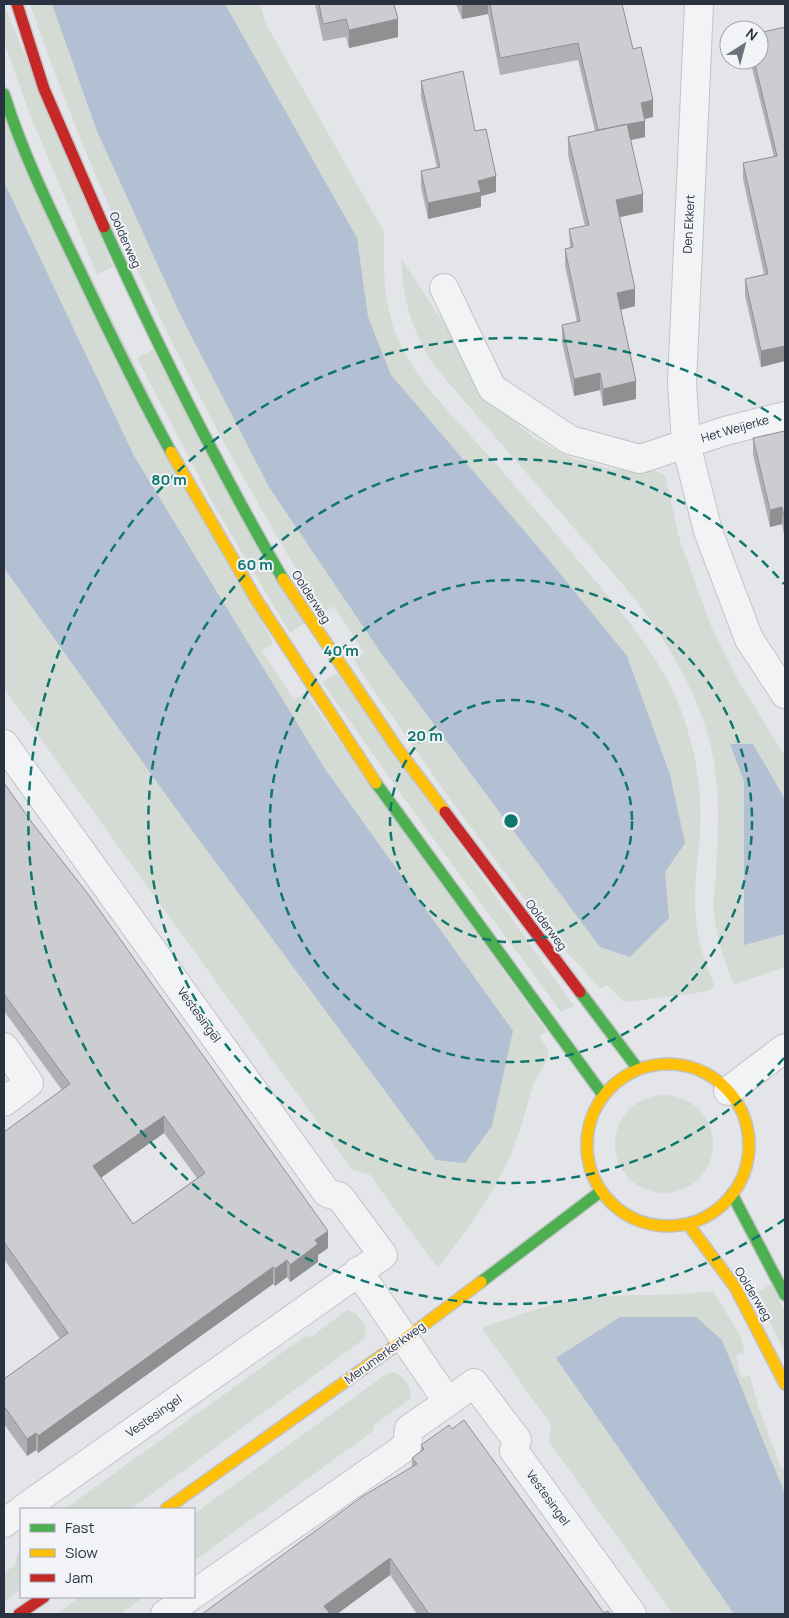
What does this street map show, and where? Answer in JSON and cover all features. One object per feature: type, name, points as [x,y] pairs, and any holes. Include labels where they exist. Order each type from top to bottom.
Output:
[{"type":"street","name":"Oolderweg","points":[[17,4],[44,89],[59,127],[156,344],[240,505],[292,595],[397,748],[638,1069]]},
{"type":"street","name":"Den Ekkert","points":[[700,4],[682,383],[686,444],[708,531],[749,639],[785,694]]},
{"type":"street","points":[[4,94],[34,173],[121,360],[214,528],[265,615],[372,778],[573,1050],[603,1094]]},
{"type":"street","points":[[444,288],[492,388],[570,440],[640,460],[686,444]]},
{"type":"street","name":"Het Weijerke","points":[[686,444],[725,430],[785,416]]},
{"type":"street","name":"Vestesingel","points":[[4,744],[327,1193],[340,1197],[383,1255],[25,1508]]},
{"type":"street","points":[[4,1047],[30,1083],[4,1102]]},
{"type":"street","points":[[728,1091],[785,1048]]},
{"type":"street","points":[[661,1063],[686,1066],[709,1075],[728,1091],[744,1113],[749,1155],[745,1173],[732,1194],[713,1212],[688,1224],[654,1226],[637,1221],[617,1211],[600,1192],[587,1157],[588,1124],[603,1094],[619,1079],[638,1069],[661,1063]]},
{"type":"street","name":"Merumerkerkweg","points":[[167,1508],[405,1339],[600,1192]]},
{"type":"street","points":[[732,1194],[785,1295]]},
{"type":"street","name":"Oolderweg","points":[[688,1224],[735,1287],[785,1384]]},
{"type":"street","points":[[358,1271],[448,1402]]},
{"type":"street","name":"Vestesingel","points":[[195,1593],[407,1446],[409,1428],[474,1383],[517,1440],[514,1451],[632,1614]]},
{"type":"street","name":"Vestesingel","points":[[4,1523],[20,1511]]},
{"type":"street","points":[[20,1614],[43,1598]]},
{"type":"street","points":[[165,1614],[189,1598]]},
{"type":"shaded area","points":[[4,4],[113,267],[97,274],[30,115],[4,42]]},
{"type":"shaded area","points":[[30,4],[260,4],[266,24],[384,232],[384,262],[388,308],[397,336],[411,364],[439,401],[521,493],[624,616],[659,665],[676,698],[688,730],[696,764],[701,816],[695,908],[697,928],[705,961],[714,985],[713,989],[692,994],[624,1002],[607,985],[601,989],[552,936],[449,798],[366,679],[354,660],[364,653],[334,606],[323,613],[237,467],[160,317],[90,162]]},
{"type":"shaded area","points":[[4,101],[273,643],[262,651],[294,700],[305,693],[546,1031],[539,1036],[549,1051],[548,1056],[533,1086],[509,1158],[482,1207],[438,1268],[369,1174],[352,1170],[4,688]]},
{"type":"shaded area","points":[[401,258],[489,392],[517,424],[534,438],[571,458],[611,469],[653,470],[665,475],[680,541],[711,626],[738,680],[785,756],[785,967],[735,984],[732,981],[719,941],[713,910],[718,826],[716,778],[706,729],[688,684],[664,641],[636,600],[435,367],[420,341],[410,316],[404,289]]},
{"type":"shaded area","points":[[153,350],[305,623],[290,633],[215,507],[137,358]]},
{"type":"shaded area","points":[[337,673],[574,1006],[561,1012],[418,818],[322,682]]},
{"type":"shaded area","points":[[664,1095],[683,1099],[698,1110],[709,1125],[713,1144],[709,1163],[698,1178],[683,1189],[664,1193],[645,1189],[630,1178],[619,1163],[615,1144],[619,1125],[630,1110],[645,1099]]},
{"type":"shaded area","points":[[771,1284],[785,1311],[785,1353],[756,1293]]},
{"type":"shaded area","points":[[713,1291],[741,1337],[745,1353],[736,1355],[741,1378],[750,1376],[758,1406],[781,1468],[785,1467],[785,1614],[673,1614],[549,1442],[551,1425],[482,1328],[573,1300]]},
{"type":"shaded area","points":[[347,1310],[356,1314],[366,1327],[364,1339],[132,1508],[66,1508],[305,1336],[311,1337]]},
{"type":"shaded area","points":[[393,1372],[401,1376],[407,1382],[411,1398],[374,1425],[373,1431],[195,1560],[195,1513],[386,1374]]},
{"type":"shaded area","points":[[20,1545],[20,1590],[4,1602],[4,1573],[15,1565]]},
{"type":"shaded area","points":[[79,1598],[143,1598],[120,1614],[56,1614]]},
{"type":"water","points":[[52,4],[225,4],[357,238],[368,317],[391,375],[544,554],[627,656],[670,775],[685,843],[665,872],[669,918],[630,957],[600,947],[381,653],[269,487],[179,312],[97,131]]},
{"type":"water","points":[[4,182],[134,456],[325,769],[513,1031],[492,1126],[465,1163],[436,1160],[174,806],[4,568]]},
{"type":"water","points":[[730,744],[753,744],[785,799],[785,934],[744,945],[744,781]]},
{"type":"water","points":[[620,1317],[696,1317],[722,1340],[785,1494],[785,1614],[734,1614],[556,1358]]},
{"type":"building","points":[[319,4],[394,4],[398,19],[349,30],[346,19],[323,24]]},
{"type":"building","points":[[490,4],[622,4],[633,49],[641,47],[653,100],[641,103],[645,121],[598,130],[578,43],[500,58]]},
{"type":"building","points":[[785,27],[785,346],[761,351],[745,279],[768,274],[743,163],[777,156],[756,70],[769,70],[769,31]]},
{"type":"building","points":[[463,71],[475,131],[486,129],[496,176],[478,181],[481,192],[428,203],[421,171],[440,167],[421,81]]},
{"type":"building","points":[[627,124],[643,194],[616,200],[635,289],[617,293],[636,381],[603,389],[600,373],[574,379],[562,325],[580,321],[565,249],[573,247],[569,229],[589,225],[568,137]]},
{"type":"building","points":[[785,431],[785,522],[782,507],[770,510],[753,438]]},
{"type":"building","points":[[4,783],[33,824],[88,894],[328,1231],[315,1240],[318,1244],[290,1265],[287,1260],[275,1269],[273,1267],[38,1436],[36,1433],[27,1439],[4,1406],[4,1379],[68,1333],[4,1242],[4,1132],[70,1084],[4,994]],"holes":[[[164,1116],[205,1173],[133,1224],[93,1166]]]},
{"type":"building","points":[[464,1420],[604,1613],[608,1611],[610,1614],[429,1614],[390,1558],[324,1606],[330,1614],[202,1614],[363,1496],[417,1464],[412,1458],[424,1449],[421,1445],[449,1425],[452,1429]]},
{"type":"traffic: fast","points":[[4,94],[20,139],[48,204],[124,361],[171,452]]},
{"type":"traffic: fast","points":[[104,227],[145,317],[189,405],[283,579]]},
{"type":"traffic: fast","points":[[376,783],[603,1095]]},
{"type":"traffic: fast","points":[[580,992],[638,1069]]},
{"type":"traffic: fast","points":[[481,1282],[600,1192]]},
{"type":"traffic: fast","points":[[732,1194],[785,1295]]},
{"type":"traffic: slow","points":[[171,452],[256,599],[376,783]]},
{"type":"traffic: slow","points":[[283,579],[397,748],[445,812]]},
{"type":"traffic: slow","points":[[676,1064],[692,1067],[706,1073],[731,1094],[740,1107],[746,1121],[749,1145],[748,1161],[740,1183],[719,1208],[706,1217],[692,1223],[660,1226],[644,1223],[630,1217],[605,1196],[596,1183],[590,1169],[587,1137],[590,1121],[596,1107],[617,1082],[630,1073],[644,1067],[676,1064]]},
{"type":"traffic: slow","points":[[688,1224],[735,1287],[785,1384]]},
{"type":"traffic: slow","points":[[167,1508],[405,1339],[481,1282]]},
{"type":"traffic: jam","points":[[17,4],[44,89],[104,227]]},
{"type":"traffic: jam","points":[[445,812],[580,992]]},
{"type":"traffic: jam","points":[[19,1614],[43,1598]]}]
